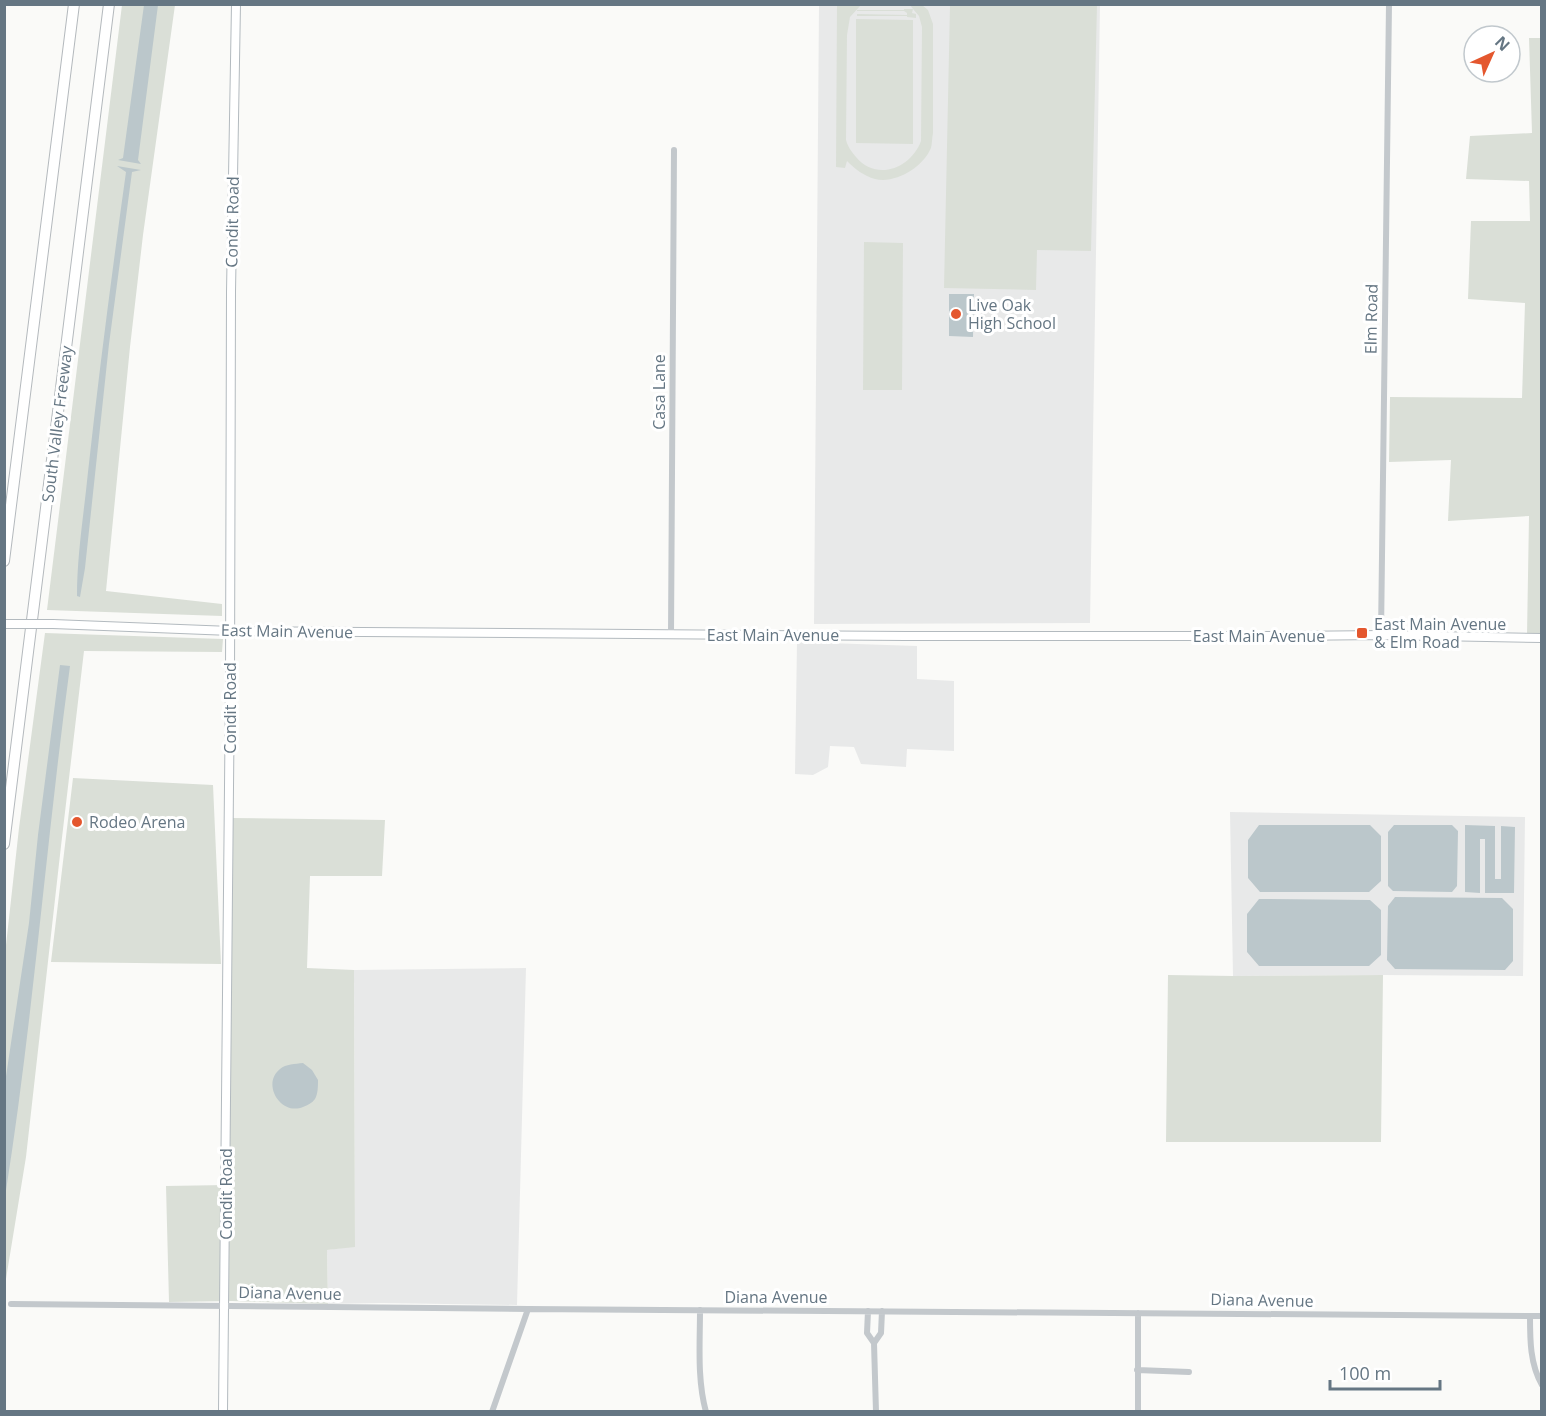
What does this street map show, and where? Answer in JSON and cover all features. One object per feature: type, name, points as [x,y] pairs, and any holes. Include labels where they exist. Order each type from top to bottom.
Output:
[{"type":"highway","points":[[4,561],[74,4]]},
{"type":"highway","name":"South Valley Freeway","points":[[4,844],[109,4]]},
{"type":"street","name":"Condit Road","points":[[223,1412],[231,631],[231,292],[236,4]]},
{"type":"street","name":"Elm Road","points":[[1381,635],[1389,4]]},
{"type":"street","name":"Casa Lane","points":[[671,635],[674,150]]},
{"type":"street","name":"East Main Avenue","points":[[4,624],[231,631],[1140,637],[1381,635],[1542,638]]},
{"type":"street","name":"Diana Avenue","points":[[11,1304],[1542,1316]]},
{"type":"street","points":[[492,1412],[528,1309]]},
{"type":"street","points":[[700,1310],[699,1362],[706,1412]]},
{"type":"street","points":[[868,1311],[867,1333],[874,1343],[876,1412]]},
{"type":"street","points":[[874,1343],[881,1333],[882,1311]]},
{"type":"street","points":[[1138,1313],[1138,1412]]},
{"type":"street","points":[[1530,1316],[1530,1349],[1537,1377],[1542,1385]]},
{"type":"street","points":[[1137,1370],[1189,1372]]},
{"type":"shaded area","points":[[122,5],[175,5],[143,235],[106,591],[222,604],[222,616],[47,610]]},
{"type":"shaded area","points":[[144,5],[158,5],[138,160],[141,164],[118,160],[123,158]]},
{"type":"shaded area","name":"Live Oak High School","points":[[819,5],[1100,5],[1090,623],[814,624]]},
{"type":"shaded area","points":[[837,5],[861,5],[850,17],[847,35],[846,140],[853,153],[864,165],[883,170],[902,165],[910,158],[921,141],[922,27],[919,16],[910,5],[922,5],[928,10],[933,24],[933,133],[927,155],[908,173],[883,180],[867,176],[847,161],[845,168],[836,167]]},
{"type":"shaded area","points":[[950,5],[1097,5],[1091,251],[1037,250],[1036,290],[944,288]]},
{"type":"shaded area","points":[[913,9],[912,13],[916,14],[916,18],[857,16],[857,14],[907,15],[907,13],[904,11],[857,10]]},
{"type":"shaded area","points":[[856,19],[913,20],[913,144],[856,143]]},
{"type":"shaded area","points":[[1529,38],[1541,38],[1541,635],[1527,635],[1529,516],[1448,521],[1451,460],[1389,462],[1390,397],[1522,398],[1525,303],[1468,299],[1471,221],[1530,221],[1529,181],[1466,179],[1470,136],[1532,133]]},
{"type":"shaded area","points":[[117,166],[141,170],[132,172],[109,344],[80,597],[77,596],[81,534],[126,172]]},
{"type":"shaded area","points":[[864,242],[903,243],[902,390],[863,390]]},
{"type":"shaded area","points":[[949,294],[974,294],[973,337],[949,336]]},
{"type":"shaded area","points":[[45,633],[223,639],[222,652],[84,651],[26,1157],[5,1285],[5,954]]},
{"type":"shaded area","points":[[797,642],[917,646],[917,679],[954,681],[954,751],[907,749],[906,767],[861,764],[854,747],[830,746],[828,767],[813,775],[795,774]]},
{"type":"shaded area","points":[[60,665],[70,666],[24,1065],[5,1197],[5,1083],[29,923]]},
{"type":"shaded area","points":[[73,778],[213,785],[221,964],[51,962]]},
{"type":"shaded area","points":[[1230,812],[1525,817],[1523,976],[1233,976]]},
{"type":"shaded area","points":[[231,818],[385,820],[382,876],[310,876],[307,968],[354,970],[355,1247],[327,1250],[328,1304],[169,1302],[166,1186],[226,1185]]},
{"type":"shaded area","points":[[1259,825],[1370,825],[1381,836],[1381,881],[1369,892],[1260,892],[1248,878],[1248,840]]},
{"type":"shaded area","points":[[1394,825],[1452,825],[1458,831],[1457,886],[1452,892],[1393,891],[1388,886],[1388,832]]},
{"type":"shaded area","points":[[1465,825],[1495,826],[1495,879],[1501,879],[1501,826],[1515,827],[1514,893],[1485,893],[1485,839],[1480,839],[1480,893],[1465,892]]},
{"type":"shaded area","points":[[1395,897],[1502,898],[1513,909],[1513,961],[1505,970],[1395,969],[1387,960],[1388,906]]},
{"type":"shaded area","points":[[1259,899],[1370,900],[1381,910],[1381,955],[1369,966],[1259,966],[1247,952],[1247,914]]},
{"type":"shaded area","points":[[526,968],[517,1305],[328,1304],[327,1250],[355,1246],[354,970]]},
{"type":"shaded area","points":[[1168,975],[1383,975],[1381,1142],[1166,1142]]},
{"type":"shaded area","points":[[303,1063],[312,1070],[318,1080],[316,1097],[303,1107],[295,1109],[287,1107],[276,1097],[272,1083],[280,1069],[291,1064]]},
{"type":"place","name":"Live Oak High School","points":[[956,314]]},
{"type":"place","name":"East Main Avenue & Elm Road","points":[[1362,633]]},
{"type":"place","name":"Rodeo Arena","points":[[77,822]]}]
